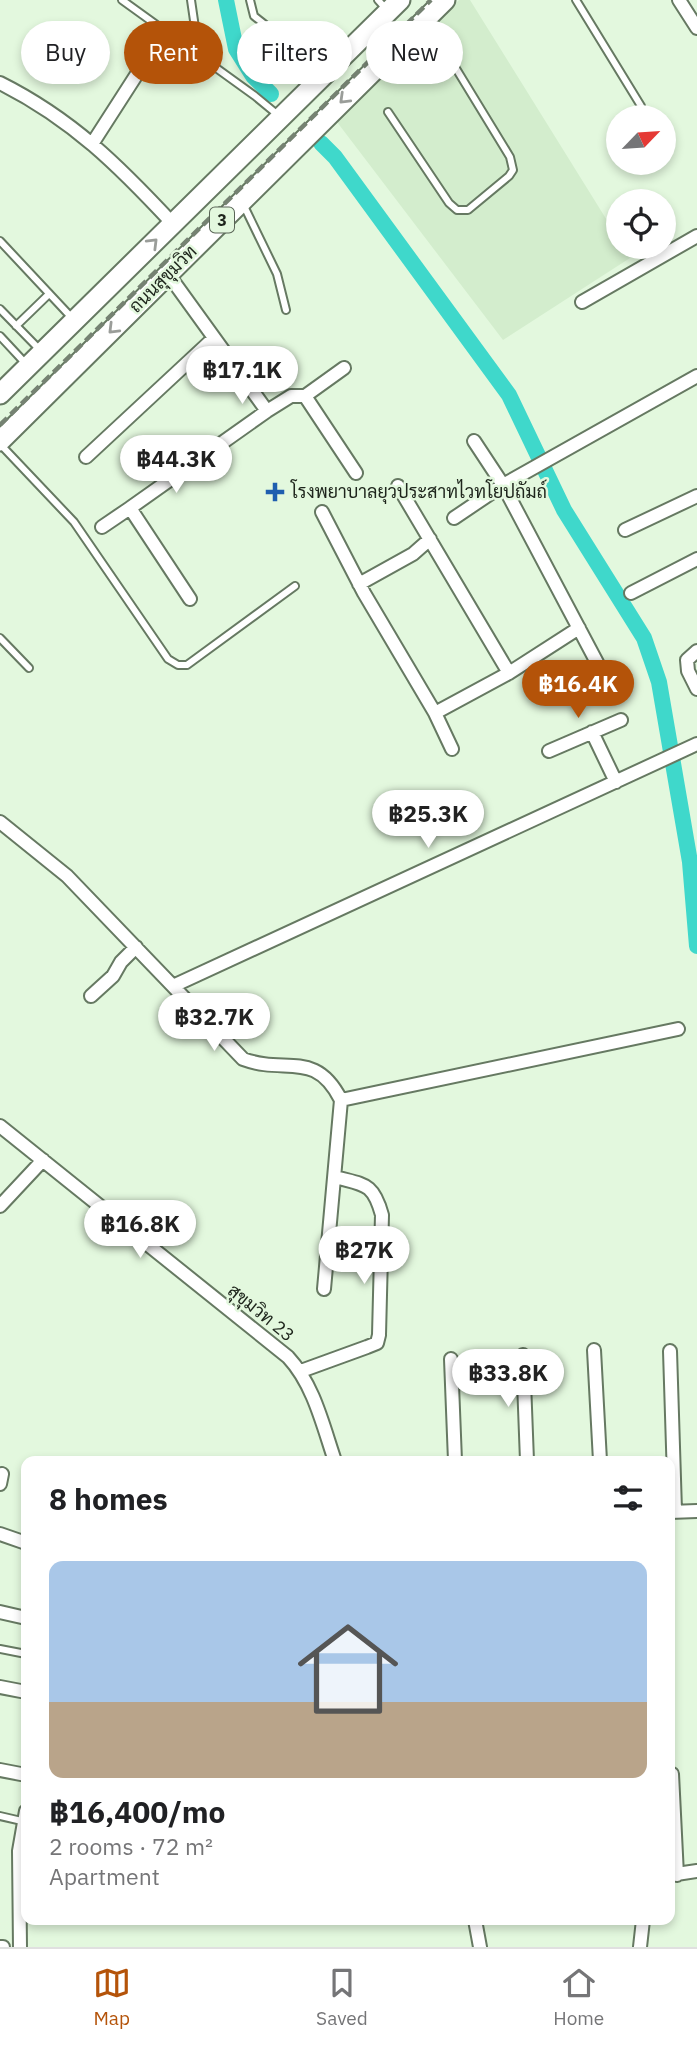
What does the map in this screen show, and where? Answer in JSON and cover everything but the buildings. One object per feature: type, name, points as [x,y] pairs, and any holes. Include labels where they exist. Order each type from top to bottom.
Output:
[{"type":"highway","name":"ถนนสุขุมวิท","points":[[0,443],[445,0]]},
{"type":"highway","name":"ถนนสุขุมวิท","points":[[352,44],[389,4]]},
{"type":"highway","name":"ถนนสุขุมวิท","points":[[0,394],[314,84]]},
{"type":"street","points":[[678,0],[697,28]]},
{"type":"street","points":[[0,83],[55,114],[118,164],[173,224]]},
{"type":"street","points":[[92,144],[131,84]]},
{"type":"street","points":[[582,302],[697,236]]},
{"type":"street","points":[[168,274],[267,411]]},
{"type":"street","points":[[86,457],[214,338]]},
{"type":"street","points":[[102,527],[267,411],[291,396],[305,396],[344,368]]},
{"type":"street","points":[[454,518],[503,485],[697,376]]},
{"type":"street","points":[[305,396],[356,473]]},
{"type":"street","points":[[474,441],[503,485],[602,672]]},
{"type":"street","points":[[398,486],[509,673]]},
{"type":"street","points":[[625,530],[697,496]]},
{"type":"street","points":[[130,508],[190,599]]},
{"type":"street","points":[[322,512],[359,584],[435,713],[452,748]]},
{"type":"street","points":[[359,584],[413,554],[430,538]]},
{"type":"street","points":[[631,593],[697,559]]},
{"type":"street","points":[[435,713],[509,673],[579,628]]},
{"type":"street","points":[[697,651],[687,660],[688,671],[697,689]]},
{"type":"street","points":[[549,751],[621,720]]},
{"type":"street","points":[[592,732],[616,782]]},
{"type":"street","points":[[173,986],[697,744]]},
{"type":"street","points":[[0,822],[67,876],[243,1059],[261,1066],[308,1066],[332,1084],[341,1100],[324,1289]]},
{"type":"street","points":[[91,996],[136,947]]},
{"type":"street","points":[[341,1100],[678,1028]]},
{"type":"street","name":"สุขุมวิท 23","points":[[0,1126],[302,1371]]},
{"type":"street","points":[[0,1206],[43,1160]]},
{"type":"street","points":[[333,1456],[302,1371],[377,1343],[382,1215],[377,1196],[366,1185],[335,1177]]},
{"type":"street","points":[[594,1350],[600,1456]]},
{"type":"street","points":[[670,1351],[671,1456]]},
{"type":"street","points":[[523,1356],[527,1456]]},
{"type":"street","points":[[451,1359],[455,1456]]},
{"type":"street","points":[[675,1512],[697,1510]]},
{"type":"street","points":[[0,1534],[21,1541]]},
{"type":"street","points":[[0,1612],[21,1617]]},
{"type":"street","points":[[0,1686],[21,1691]]},
{"type":"street","points":[[0,1770],[21,1774]]},
{"type":"street","points":[[20,1947],[21,1842]]},
{"type":"street","points":[[675,1875],[697,1871]]},
{"type":"street","points":[[476,1925],[480,1947]]},
{"type":"street","points":[[640,1947],[642,1925]]},
{"type":"lane","points":[[122,0],[151,21]]},
{"type":"lane","points":[[191,0],[194,21]]},
{"type":"lane","points":[[250,0],[254,16],[260,21]]},
{"type":"lane","points":[[576,0],[640,105]]},
{"type":"lane","points":[[388,113],[449,203],[457,210],[468,210],[513,170],[510,157],[426,19]]},
{"type":"lane","points":[[223,73],[280,117]]},
{"type":"lane","points":[[241,201],[277,274],[286,310]]},
{"type":"lane","points":[[0,241],[75,321]]},
{"type":"lane","points":[[16,326],[49,293]]},
{"type":"lane","points":[[0,309],[16,326],[35,359]]},
{"type":"lane","points":[[1,340],[35,359]]},
{"type":"lane","points":[[0,443],[74,522],[168,659],[178,665],[187,665],[295,586]]},
{"type":"lane","points":[[0,638],[29,668]]},
{"type":"lane","points":[[0,1649],[21,1653]]},
{"type":"lane","points":[[0,1816],[21,1818]]},
{"type":"shaded area","points":[[459,0],[470,0],[606,219],[606,259],[628,259],[503,340],[337,122],[375,84],[463,84],[463,21],[438,21]]},
{"type":"waterway","points":[[226,0],[236,49],[253,76],[271,94]]},
{"type":"waterway","points":[[321,143],[335,157],[509,395],[564,510],[644,638],[659,682],[690,862],[697,946]]},
{"type":"railway","points":[[0,425],[431,0]]},
{"type":"place","name":"โรงพยาบาลยุวประสาทไวทโยปถัมถ์","points":[[275,492]]}]
